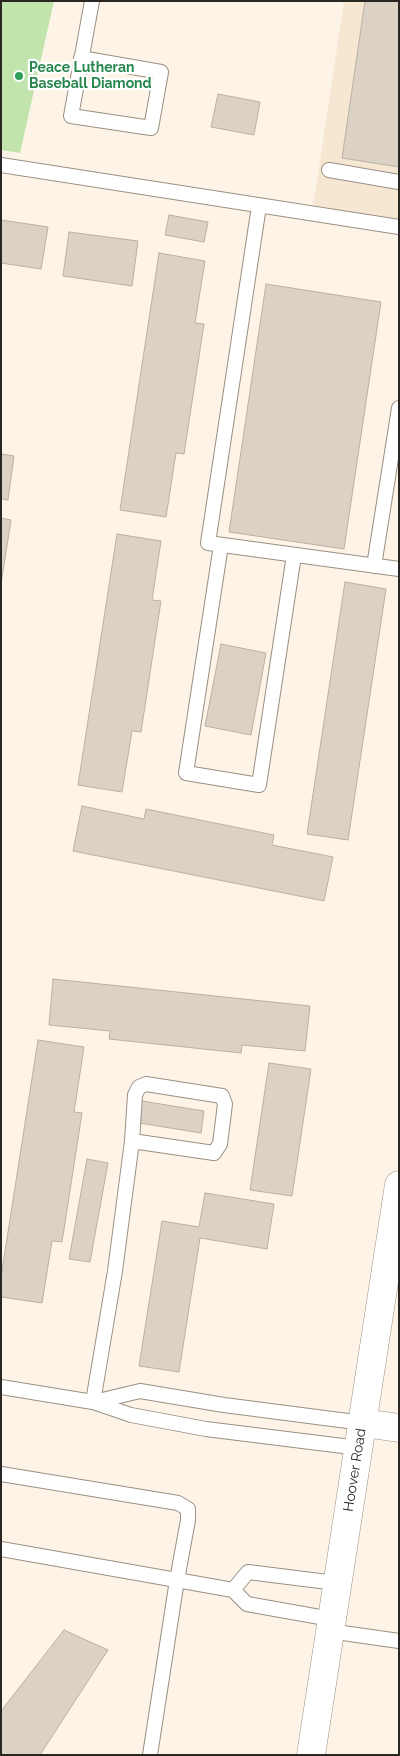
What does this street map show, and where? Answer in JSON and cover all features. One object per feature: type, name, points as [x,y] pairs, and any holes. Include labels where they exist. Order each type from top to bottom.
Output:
[{"type":"main road","name":"Hoover Road","points":[[315,1754],[336,1583],[393,1263],[399,1185]]},
{"type":"main road","points":[[361,1435],[399,1428]]},
{"type":"lane","points":[[81,58],[162,72],[151,128],[71,116],[81,58],[92,1]]},
{"type":"lane","points":[[1,165],[399,227]]},
{"type":"lane","points":[[329,170],[399,182]]},
{"type":"lane","points":[[260,206],[208,543],[399,569]]},
{"type":"lane","points":[[374,566],[399,408]]},
{"type":"lane","points":[[221,545],[186,773],[259,785],[294,555]]},
{"type":"lane","points":[[93,1402],[115,1271],[132,1141],[135,1095],[139,1087],[146,1084],[222,1096],[225,1104],[220,1144],[214,1153],[132,1141]]},
{"type":"lane","points":[[1,1387],[93,1402],[132,1415],[206,1429],[361,1435]]},
{"type":"lane","points":[[93,1402],[140,1391],[224,1405],[361,1435]]},
{"type":"lane","points":[[1,1474],[178,1503],[188,1509],[188,1520],[150,1755]]},
{"type":"lane","points":[[1,1549],[233,1590],[247,1604],[399,1641]]},
{"type":"lane","points":[[233,1590],[248,1572],[336,1583]]},
{"type":"shaded area","points":[[344,1],[399,1],[399,227],[312,214]]},
{"type":"green space","name":"Peace Lutheran Baseball Diamond","points":[[1,1],[54,1],[20,153],[1,150]]},
{"type":"building","points":[[365,1],[399,1],[399,167],[342,158]]},
{"type":"building","points":[[218,94],[260,102],[254,135],[211,127]]},
{"type":"building","points":[[169,215],[208,222],[204,242],[165,235]]},
{"type":"building","points":[[1,220],[48,227],[41,269],[1,263]]},
{"type":"building","points":[[69,232],[138,241],[132,286],[63,276]]},
{"type":"building","points":[[159,253],[205,261],[195,323],[204,324],[184,454],[176,453],[166,517],[120,510]]},
{"type":"building","points":[[266,284],[381,302],[344,549],[229,532]]},
{"type":"building","points":[[1,454],[14,456],[8,500],[1,499]]},
{"type":"building","points":[[1,518],[11,520],[1,584]]},
{"type":"building","points":[[117,534],[161,541],[152,600],[161,601],[141,732],[132,731],[122,792],[78,785]]},
{"type":"building","points":[[345,582],[386,589],[348,840],[307,834]]},
{"type":"building","points":[[221,644],[266,653],[251,735],[205,726]]},
{"type":"building","points":[[82,806],[144,819],[146,809],[274,835],[272,845],[333,857],[324,901],[73,851]]},
{"type":"building","points":[[53,979],[310,1006],[305,1051],[242,1045],[241,1053],[109,1039],[110,1031],[49,1025]]},
{"type":"building","points":[[38,1040],[84,1047],[74,1112],[82,1113],[62,1242],[52,1241],[42,1303],[1,1297],[1,1277]]},
{"type":"building","points":[[269,1063],[311,1069],[292,1196],[250,1190]]},
{"type":"building","points":[[142,1101],[204,1111],[201,1133],[139,1123]]},
{"type":"building","points":[[87,1159],[108,1163],[90,1262],[69,1259]]},
{"type":"building","points":[[205,1193],[274,1204],[267,1249],[200,1238],[179,1372],[139,1366],[162,1221],[199,1227]]},
{"type":"building","points":[[64,1630],[108,1650],[40,1755],[1,1755],[1,1711]]},
{"type":"place","name":"Peace Lutheran Baseball Diamond","points":[[19,76]]}]
